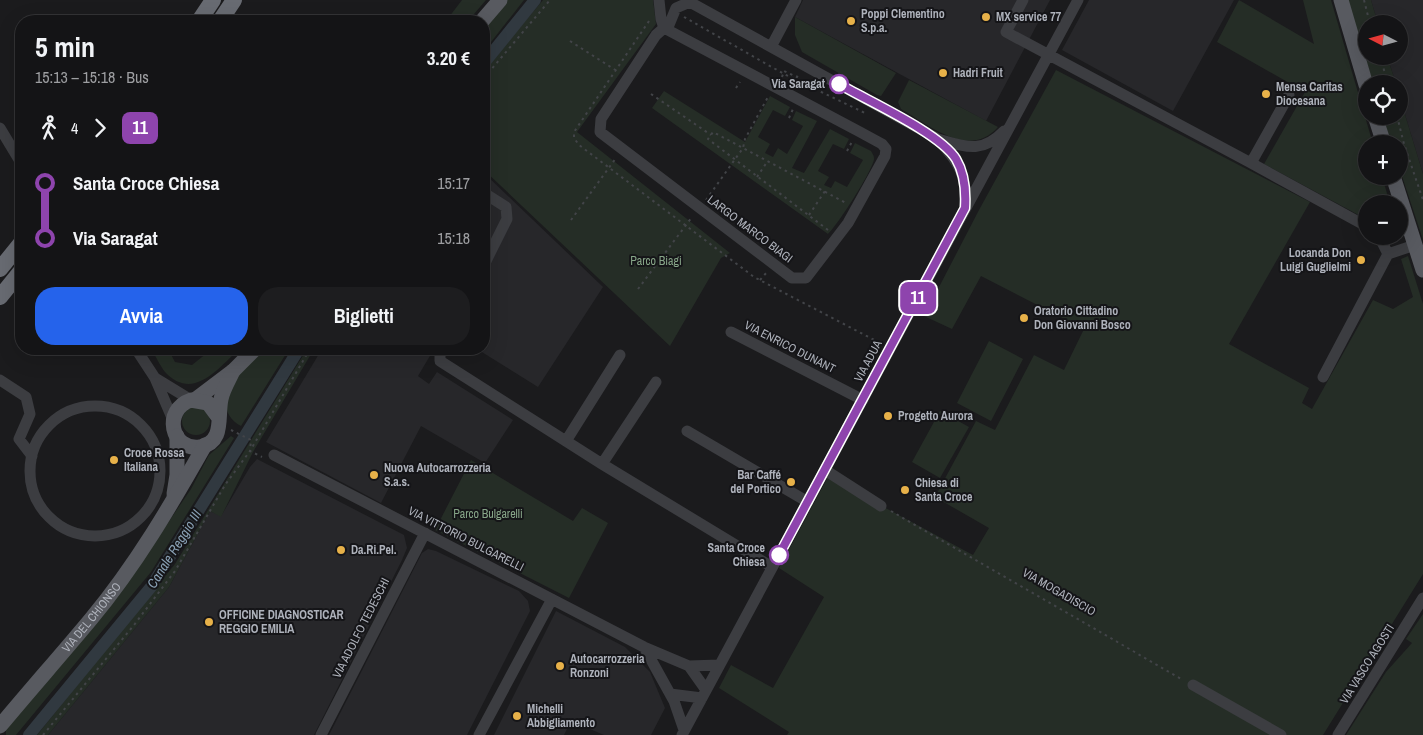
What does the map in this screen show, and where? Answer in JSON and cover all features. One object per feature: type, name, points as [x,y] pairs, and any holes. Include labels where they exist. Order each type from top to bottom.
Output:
[{"type":"highway","points":[[203,15],[213,0]]},
{"type":"highway","points":[[224,15],[234,0]]},
{"type":"highway","points":[[0,269],[15,250]]},
{"type":"highway","points":[[0,297],[15,279]]},
{"type":"main road","points":[[487,15],[500,0]]},
{"type":"main road","points":[[1341,0],[1363,75]]},
{"type":"main road","points":[[1396,185],[1423,270]]},
{"type":"main road","name":"VIA DEL CHIONSO","points":[[174,500],[177,475],[177,436],[173,420],[177,409],[194,400],[233,371],[250,355]]},
{"type":"main road","name":"VIA DEL CHIONSO","points":[[0,726],[92,618],[156,530],[205,445],[211,442],[219,431],[221,399],[233,371]]},
{"type":"main road","points":[[194,400],[208,403],[219,418]]},
{"type":"main road","points":[[177,436],[191,446],[205,445]]},
{"type":"street","points":[[659,0],[664,28]]},
{"type":"street","points":[[771,47],[796,0]]},
{"type":"street","points":[[1023,0],[1006,32],[1251,162],[1358,222]]},
{"type":"street","name":"VIA ADUA","points":[[683,733],[1078,0]]},
{"type":"street","points":[[674,11],[678,6],[688,1],[938,139],[974,147],[988,158],[990,166]]},
{"type":"street","name":"LARGO MARCO BIAGI","points":[[664,28],[773,90],[882,144],[886,150],[885,156],[856,209],[838,237],[806,278],[797,280],[603,135],[599,124],[656,35],[664,28],[669,25],[674,11]]},
{"type":"street","points":[[1251,162],[1289,95]]},
{"type":"street","points":[[974,147],[994,141],[1011,124]]},
{"type":"street","points":[[0,128],[15,153]]},
{"type":"street","points":[[938,139],[956,159],[964,177],[965,208]]},
{"type":"street","points":[[964,177],[971,181],[982,181]]},
{"type":"street","points":[[490,197],[506,208],[507,218],[490,253]]},
{"type":"street","points":[[1384,245],[1388,254]]},
{"type":"street","points":[[1323,377],[1388,254],[1415,245]]},
{"type":"street","name":"VIA ENRICO DUNANT","points":[[732,332],[863,400]]},
{"type":"street","points":[[140,355],[154,378],[173,420]]},
{"type":"street","points":[[440,355],[602,464],[772,567]]},
{"type":"street","points":[[566,441],[620,355]]},
{"type":"street","points":[[154,378],[194,400]]},
{"type":"street","points":[[0,380],[26,397],[30,414],[19,439],[32,456]]},
{"type":"street","points":[[602,464],[656,382]]},
{"type":"street","points":[[81,406],[102,406],[123,411],[140,423],[153,440],[157,454],[159,482],[152,502],[134,523],[122,531],[101,536],[80,535],[64,529],[49,518],[37,504],[31,486],[29,467],[32,456],[34,446],[45,428],[61,414],[81,406]]},
{"type":"street","points":[[687,431],[808,502]]},
{"type":"street","name":"VIA VITTORIO BULGARELLI","points":[[274,455],[644,647],[689,666],[719,665]]},
{"type":"street","points":[[825,470],[881,506]]},
{"type":"street","name":"VIA ADOLFO TEDESCHI","points":[[321,735],[425,533]]},
{"type":"street","points":[[479,735],[552,599]]},
{"type":"street","name":"VIA VASCO AGOSTI","points":[[1338,735],[1422,603]]},
{"type":"street","points":[[644,647],[670,694],[683,733]]},
{"type":"street","points":[[670,694],[704,694],[689,666]]},
{"type":"street","points":[[1193,685],[1281,735]]},
{"type":"path","points":[[490,71],[550,0]]},
{"type":"path","points":[[1364,0],[1368,15]]},
{"type":"path","points":[[674,11],[784,72],[870,116]]},
{"type":"path","points":[[570,41],[628,78]]},
{"type":"path","points":[[638,289],[743,148],[745,140],[785,68],[798,75],[797,77],[784,72]]},
{"type":"path","points":[[736,88],[741,79]]},
{"type":"path","points":[[762,90],[773,90]]},
{"type":"path","points":[[651,94],[711,135]]},
{"type":"path","points":[[789,118],[794,108]]},
{"type":"path","points":[[1400,125],[1423,200]]},
{"type":"path","points":[[834,234],[708,139],[713,132],[856,209]]},
{"type":"path","points":[[572,220],[622,150]]},
{"type":"path","points":[[757,177],[767,162]]},
{"type":"path","points":[[809,215],[825,191]]},
{"type":"path","points":[[790,296],[890,349]]},
{"type":"path","points":[[42,735],[134,624],[175,570],[226,485],[250,451],[306,355]]},
{"type":"path","points":[[238,434],[251,440],[250,451]]},
{"type":"path","points":[[250,451],[263,457],[274,455]]},
{"type":"path","name":"VIA MOGADISCIO","points":[[881,506],[1193,685]]},
{"type":"shaded area","points":[[803,0],[1050,0],[986,121],[795,17]]},
{"type":"shaded area","points":[[1089,0],[1234,0],[1173,111],[1062,50]]},
{"type":"shaded area","points":[[1371,0],[1423,0],[1423,174],[1408,125],[1408,75],[1393,75],[1390,65],[1408,65],[1408,15],[1375,15]]},
{"type":"shaded area","points":[[490,179],[603,287],[538,387],[487,355],[490,355]]},
{"type":"shaded area","points":[[318,355],[430,355],[418,376],[429,384],[437,372],[513,420],[485,463],[421,426],[381,503],[266,442]]},
{"type":"shaded area","points":[[257,459],[404,535],[407,548],[314,735],[48,735],[169,587],[210,511],[221,516],[250,467]]},
{"type":"shaded area","points":[[428,549],[436,551],[519,591],[528,601],[530,611],[467,735],[329,735],[422,553]]},
{"type":"shaded area","points":[[556,611],[625,647],[650,672],[665,708],[651,735],[604,735],[571,721],[564,735],[494,735]]},
{"type":"green space","points":[[462,0],[486,0],[473,15],[451,15]]},
{"type":"green space","points":[[507,0],[524,0],[490,43],[490,21]]},
{"type":"green space","name":"Parco Biagi","points":[[543,0],[653,0],[656,24],[577,132],[730,253],[721,258],[670,346],[490,176],[490,63]]},
{"type":"green space","points":[[1239,0],[1314,44],[1303,0],[1331,0],[1358,93],[1358,125],[1367,125],[1370,135],[1358,135],[1358,185],[1385,185],[1387,195],[1358,195],[1358,215],[1264,164],[1305,92],[1217,42]]},
{"type":"green space","points":[[1348,0],[1371,0],[1375,15],[1358,15],[1358,34]]},
{"type":"green space","points":[[795,17],[896,73],[881,96],[802,52],[795,35]]},
{"type":"green space","points":[[1367,65],[1390,65],[1393,75],[1370,75]]},
{"type":"green space","points":[[1056,70],[1310,202],[1229,344],[1309,388],[1302,403],[1312,409],[1373,300],[1393,309],[1413,297],[1401,259],[1408,256],[1423,304],[1423,574],[1323,735],[787,735],[789,732],[719,688],[731,665],[773,688],[824,597],[779,568],[828,477],[973,555],[989,528],[935,497],[976,421],[995,430],[1034,355],[1064,370],[1084,329],[981,276],[952,329],[924,316],[979,210]]},
{"type":"green space","points":[[909,80],[998,127],[987,136],[975,140],[962,140],[936,130],[901,109],[898,102]]},
{"type":"green space","points":[[664,91],[745,142],[770,96],[790,107],[785,116],[773,110],[758,137],[770,144],[765,153],[773,157],[778,148],[787,154],[803,126],[792,120],[796,111],[817,121],[792,168],[804,173],[830,129],[849,139],[844,149],[833,144],[818,171],[829,177],[824,185],[831,188],[835,181],[847,187],[863,160],[850,153],[855,143],[871,151],[874,158],[872,165],[854,198],[828,234],[652,108]]},
{"type":"green space","points":[[1386,125],[1408,125],[1423,174],[1423,240],[1405,185],[1408,185],[1408,135],[1388,135]]},
{"type":"green space","points":[[989,341],[1023,359],[991,421],[957,403]]},
{"type":"green space","points":[[154,355],[171,355],[175,362],[192,365],[204,355],[233,355],[214,373],[195,383],[186,384],[175,380],[161,367]]},
{"type":"green space","points":[[256,355],[285,355],[241,426],[229,415],[226,395],[228,389]]},
{"type":"green space","points":[[303,355],[310,355],[253,452],[221,517],[210,511],[169,587],[48,735],[37,735],[175,564]]},
{"type":"green space","points":[[196,407],[206,411],[210,421],[206,431],[196,435],[186,431],[182,421],[186,411]]},
{"type":"green space","points":[[940,411],[969,427],[940,478],[912,462]]},
{"type":"green space","points":[[231,436],[234,438],[151,572],[16,735],[6,735],[6,729],[135,571],[191,489],[209,455]]},
{"type":"green space","name":"Parco Bulgarelli","points":[[471,460],[573,521],[582,508],[608,523],[569,598],[435,530]]},
{"type":"green space","points":[[1423,614],[1423,735],[1346,735],[1386,672],[1412,643],[1406,639]]},
{"type":"waterway","name":"Canale Reggio III","points":[[490,56],[535,0]]},
{"type":"waterway","name":"Canale Reggio III","points":[[29,735],[151,587],[295,355]]},
{"type":"bus line","name":"11","points":[[779,555],[965,208],[964,177],[956,159],[938,139],[839,84]]},
{"type":"place","name":"MX service 77","points":[[986,17]]},
{"type":"place","name":"Poppi Clementino S.p.a.","points":[[851,21]]},
{"type":"place","name":"Hadri Fruit","points":[[943,73]]},
{"type":"place","name":"Via Saragat","points":[[839,84]]},
{"type":"place","name":"Mensa Caritas Diocesana","points":[[1266,94]]},
{"type":"place","name":"Locanda Don Luigi Guglielmi","points":[[1361,260]]},
{"type":"place","name":"Oratorio Cittadino Don Giovanni Bosco","points":[[1024,318]]},
{"type":"place","name":"Progetto Aurora","points":[[888,416]]},
{"type":"place","name":"Croce Rossa Italiana","points":[[114,460]]},
{"type":"place","name":"Nuova Autocarrozzeria S.a.s.","points":[[374,475]]},
{"type":"place","name":"Bar Caffé del Portico","points":[[791,482]]},
{"type":"place","name":"Chiesa di Santa Croce","points":[[905,490]]},
{"type":"place","name":"Da.Ri.Pel.","points":[[341,550]]},
{"type":"place","name":"Santa Croce Chiesa","points":[[779,555]]},
{"type":"place","name":"OFFICINE DIAGNOSTICAR REGGIO EMILIA","points":[[209,622]]},
{"type":"place","name":"Autocarrozzeria Ronzoni","points":[[560,666]]},
{"type":"place","name":"Michelli Abbigliamento","points":[[517,716]]}]
